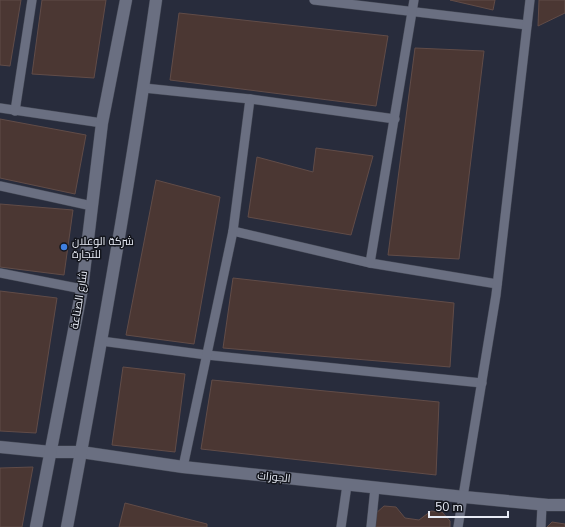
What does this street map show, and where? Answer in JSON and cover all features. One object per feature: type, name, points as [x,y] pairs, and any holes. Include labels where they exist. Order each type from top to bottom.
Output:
[{"type":"street","points":[[15,111],[32,0]]},
{"type":"street","name":"شارع الصناعة","points":[[36,527],[82,289],[102,123],[126,0]]},
{"type":"street","points":[[67,527],[101,342],[144,88],[156,0]]},
{"type":"street","points":[[314,0],[527,25]]},
{"type":"street","points":[[370,262],[414,0]]},
{"type":"street","points":[[458,527],[497,284],[530,0]]},
{"type":"street","points":[[144,88],[250,99],[395,119]]},
{"type":"street","points":[[183,467],[233,231],[250,99]]},
{"type":"street","points":[[0,108],[102,123]]},
{"type":"street","points":[[0,186],[92,206]]},
{"type":"street","points":[[233,231],[370,262],[497,284]]},
{"type":"street","points":[[0,273],[82,289]]},
{"type":"street","points":[[101,342],[206,355],[482,383]]},
{"type":"street","name":"الجوزات","points":[[0,447],[51,452],[81,452],[183,467],[545,505]]},
{"type":"street","points":[[341,527],[347,485]]},
{"type":"street","points":[[371,527],[375,488]]},
{"type":"street","points":[[545,505],[565,505]]},
{"type":"street","points":[[545,505],[565,510]]},
{"type":"street","points":[[541,527],[545,505]]},
{"type":"building","points":[[0,0],[21,0],[10,66],[0,65]]},
{"type":"building","points":[[42,0],[106,0],[94,78],[32,74]]},
{"type":"building","points":[[450,0],[495,0],[493,10]]},
{"type":"building","points":[[539,0],[565,0],[565,13],[538,26]]},
{"type":"building","points":[[179,13],[388,36],[376,106],[170,80]]},
{"type":"building","points":[[415,48],[484,51],[459,259],[388,255]]},
{"type":"building","points":[[0,119],[86,135],[75,194],[0,178]]},
{"type":"building","points":[[316,148],[373,156],[351,235],[248,217],[257,157],[313,172]]},
{"type":"building","points":[[156,180],[220,197],[194,344],[126,335]]},
{"type":"building","points":[[0,204],[73,210],[64,275],[0,267]]},
{"type":"building","points":[[233,278],[454,303],[450,367],[223,348]]},
{"type":"building","points":[[0,291],[57,298],[36,433],[0,431]]},
{"type":"building","points":[[123,367],[185,374],[175,452],[112,445]]},
{"type":"building","points":[[212,380],[439,402],[436,475],[201,449]]},
{"type":"building","points":[[33,467],[22,527],[0,527],[0,468]]},
{"type":"building","points":[[125,503],[207,524],[207,527],[119,527]]},
{"type":"building","points":[[384,506],[396,507],[405,518],[419,520],[431,511],[442,512],[450,521],[450,527],[375,527],[374,515]]},
{"type":"building","points":[[552,522],[565,524],[565,527],[547,527]]},
{"type":"place","name":"شركة الوعلان للتجارة","points":[[64,247]]}]
